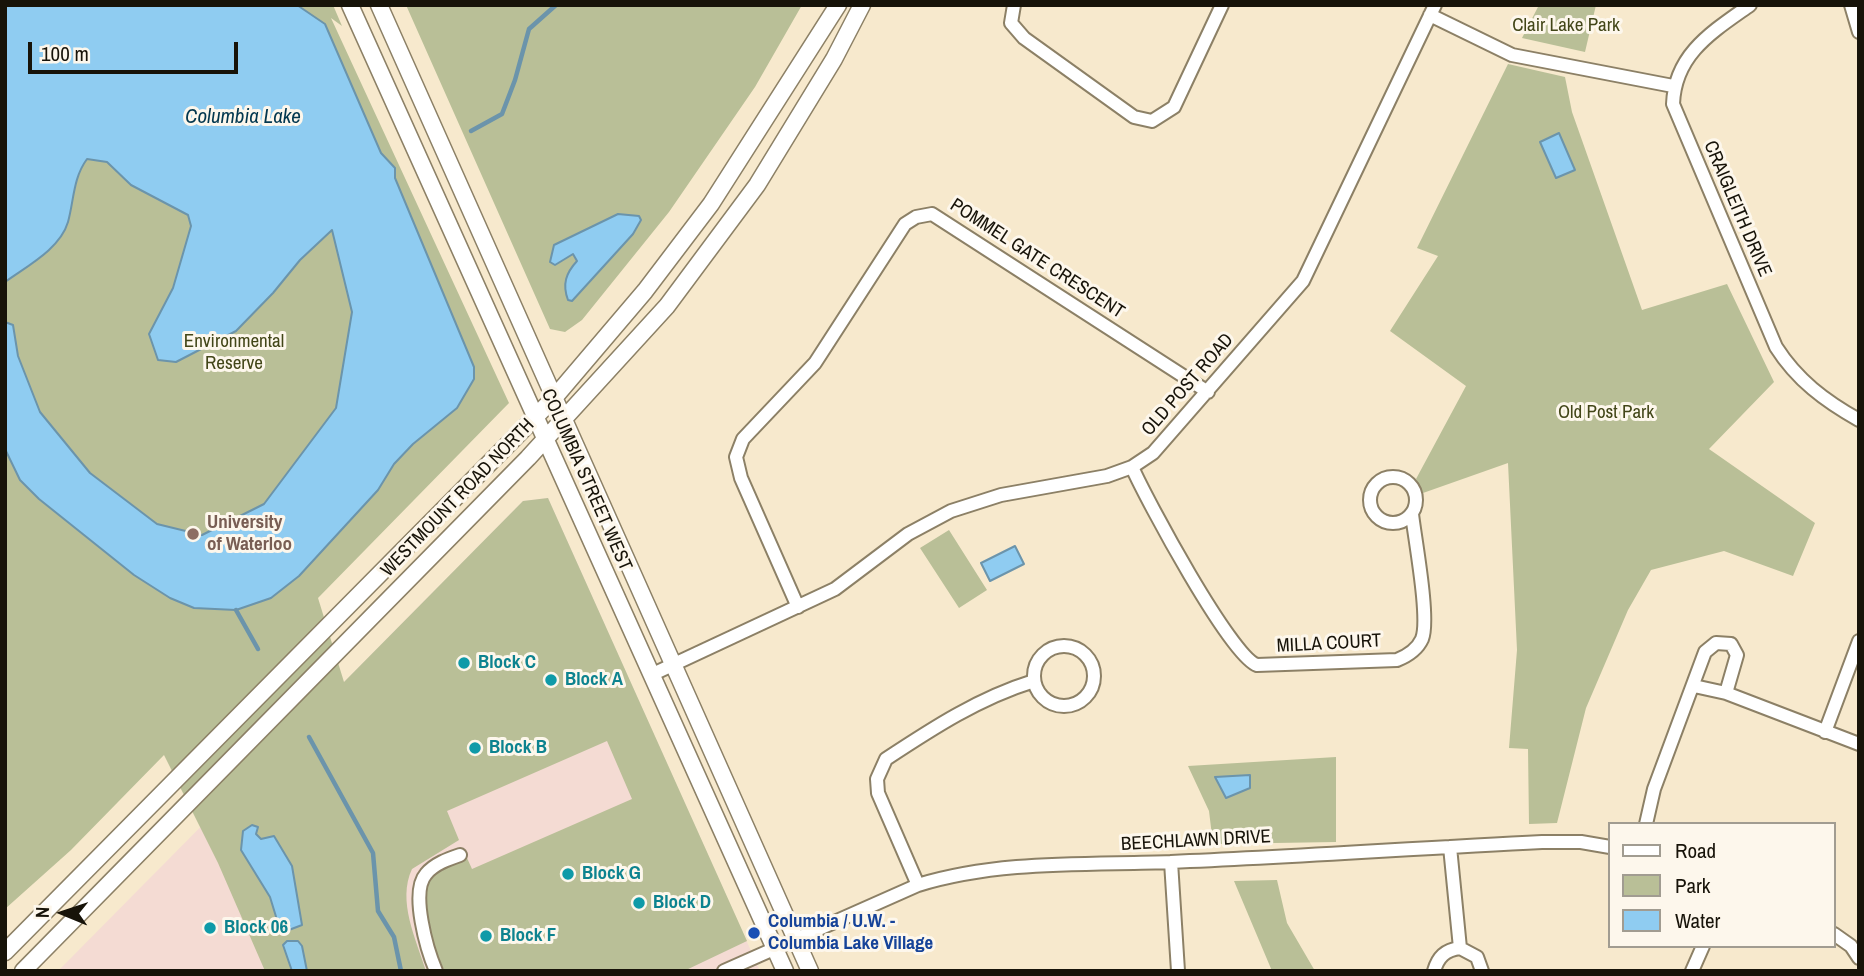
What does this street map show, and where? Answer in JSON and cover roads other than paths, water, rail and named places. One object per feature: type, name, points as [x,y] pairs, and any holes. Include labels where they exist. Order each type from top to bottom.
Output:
[{"type":"main road","name":"COLUMBIA STREET WEST","points":[[350,5],[785,971]]},
{"type":"main road","name":"COLUMBIA STREET WEST","points":[[379,5],[810,971]]},
{"type":"main road","name":"WESTMOUNT ROAD NORTH","points":[[5,952],[554,398],[645,291],[711,204],[838,5]]},
{"type":"main road","name":"WESTMOUNT ROAD NORTH","points":[[23,971],[544,440],[667,306],[757,186],[834,60],[862,5]]},
{"type":"street","points":[[1014,5],[1011,23],[1024,38],[1135,117],[1152,121],[1174,107],[1222,5]]},
{"type":"street","points":[[1432,10],[1512,55],[1674,86],[1692,49],[1750,5]]},
{"type":"street","points":[[1851,5],[1859,32]]},
{"type":"street","name":"OLD POST ROAD","points":[[653,674],[835,589],[908,534],[951,511],[1001,495],[1107,476],[1132,467],[1167,441],[1303,281],[1432,10]]},
{"type":"street","name":"CRAIGLEITH DRIVE","points":[[1674,86],[1676,114],[1776,348],[1791,371],[1834,406],[1859,420]]},
{"type":"street","name":"POMMEL GATE CRESCENT","points":[[798,607],[741,478],[736,457],[743,439],[815,363],[905,224],[916,217],[932,214],[1208,392]]},
{"type":"street","name":"MILLA COURT","points":[[1132,467],[1155,516],[1216,614],[1244,658],[1257,665],[1397,660],[1409,654],[1422,640],[1424,618],[1412,514]]},
{"type":"street","points":[[1825,732],[1859,641]]},
{"type":"street","points":[[1647,822],[1658,777],[1705,652],[1716,643],[1731,644],[1737,655],[1726,693]]},
{"type":"street","points":[[1055,647],[1075,648],[1091,661],[1091,688],[1075,704],[1057,706],[1046,701],[1034,681],[1035,663],[1055,647]]},
{"type":"street","points":[[918,885],[878,793],[880,767],[886,759],[959,713],[997,692],[1034,681]]},
{"type":"street","points":[[1694,686],[1726,693],[1859,744]]},
{"type":"street","name":"BEECHLAWN DRIVE","points":[[724,971],[918,885],[950,875],[998,867],[1171,862],[1562,842],[1608,847]]},
{"type":"street","points":[[1450,846],[1460,948]]},
{"type":"street","points":[[436,971],[422,926],[419,888],[424,875],[433,867],[460,855]]},
{"type":"street","points":[[1171,862],[1178,971]]},
{"type":"street","points":[[1836,935],[1851,946],[1859,958]]},
{"type":"street","points":[[1434,971],[1436,962],[1446,952],[1460,948],[1477,957],[1482,971]]},
{"type":"street","points":[[1692,971],[1702,948]]},
{"type":"water","name":"Columbia Lake","points":[[5,5],[297,5],[325,24],[381,153],[395,168],[395,178],[474,367],[474,379],[457,408],[413,444],[394,464],[378,490],[299,576],[271,598],[236,610],[194,608],[170,598],[134,575],[39,499],[20,480],[5,449],[5,322],[13,325],[18,356],[40,412],[90,473],[157,524],[202,535],[264,504],[336,408],[352,312],[332,230],[300,260],[236,331],[176,362],[158,360],[149,334],[173,288],[191,226],[188,215],[131,185],[107,162],[87,159],[76,181],[68,222],[58,241],[5,282]]},
{"type":"water","points":[[1559,133],[1575,170],[1556,178],[1540,142]]},
{"type":"water","points":[[618,214],[639,216],[641,220],[633,234],[572,301],[568,300],[566,279],[577,261],[573,254],[555,265],[550,262],[554,245]]},
{"type":"water","points":[[1015,546],[1024,564],[990,581],[981,563]]},
{"type":"water","points":[[1250,775],[1250,788],[1226,798],[1215,777]]},
{"type":"water","points":[[252,825],[258,827],[256,834],[261,839],[274,836],[292,866],[302,925],[281,933],[270,897],[241,850],[243,831]]},
{"type":"water","points":[[287,941],[298,941],[302,946],[307,971],[292,971],[283,945]]},
{"type":"waterway","points":[[471,131],[502,114],[529,29],[556,5]]},
{"type":"waterway","points":[[236,610],[258,649]]},
{"type":"waterway","points":[[309,737],[373,853],[378,911],[394,937],[401,971]]},
{"type":"place","name":"University of Waterloo","points":[[193,534]]},
{"type":"place","name":"Block C","points":[[464,663]]},
{"type":"place","name":"Block A","points":[[551,680]]},
{"type":"place","name":"Block B","points":[[475,748]]},
{"type":"place","name":"Block G","points":[[568,874]]},
{"type":"place","name":"Block D","points":[[639,903]]},
{"type":"place","name":"Block 06","points":[[210,928]]},
{"type":"place","name":"Columbia / U.W. - Columbia Lake Village","points":[[754,933]]},
{"type":"place","name":"Block F","points":[[486,936]]},
{"type":"park label","name":"Clair Lake Park","points":[[1566,26]]},
{"type":"park label","name":"Environmental Reserve","points":[[234,353]]},
{"type":"park label","name":"Old Post Park","points":[[1606,413]]}]
